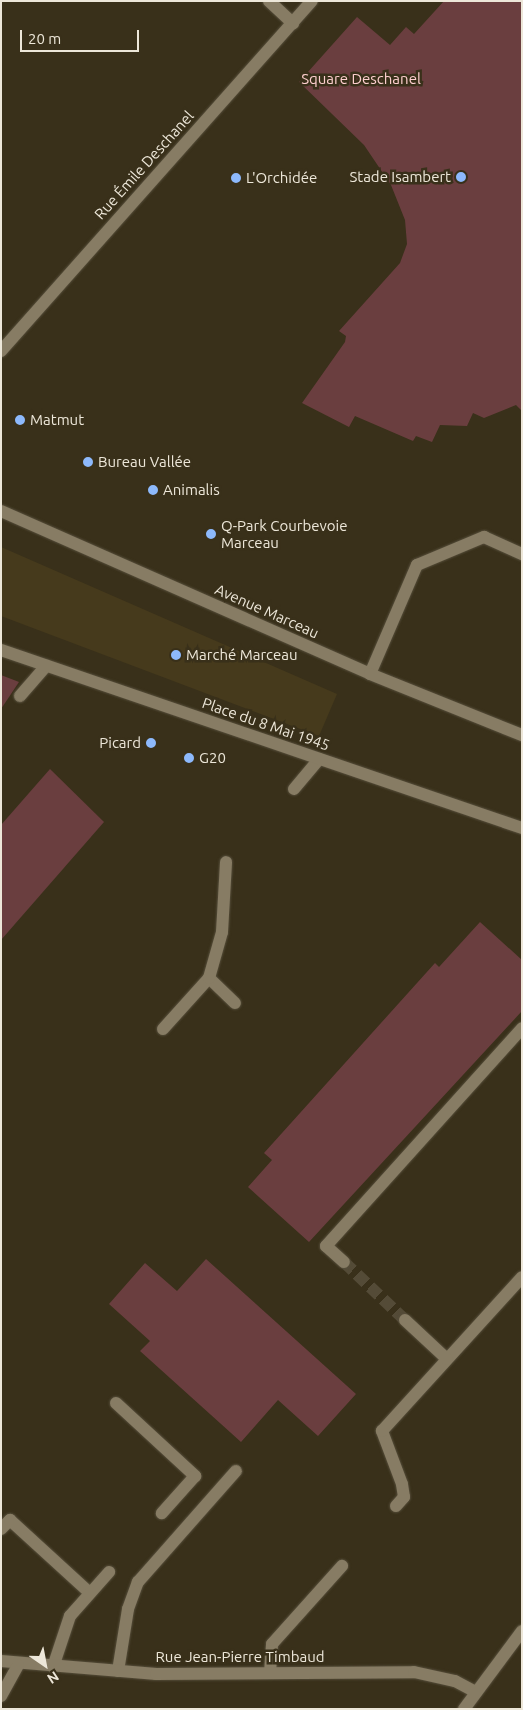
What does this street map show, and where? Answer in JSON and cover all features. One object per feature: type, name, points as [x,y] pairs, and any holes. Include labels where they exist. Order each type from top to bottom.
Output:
[{"type":"street","points":[[269,1],[293,23]]},
{"type":"street","name":"Rue Émile Deschanel","points":[[1,351],[312,1]]},
{"type":"street","name":"Avenue Marceau","points":[[1,511],[370,674],[522,735]]},
{"type":"street","points":[[370,674],[417,565],[484,536],[522,554]]},
{"type":"street","name":"Place du 8 Mai 1945","points":[[1,650],[522,828]]},
{"type":"street","points":[[20,696],[46,666]]},
{"type":"street","points":[[294,788],[319,759]]},
{"type":"street","points":[[162,1028],[209,978],[222,932],[226,862]]},
{"type":"street","points":[[209,978],[235,1003]]},
{"type":"street","points":[[344,1262],[326,1246],[522,1028]]},
{"type":"street","points":[[396,1506],[404,1497],[402,1484],[382,1431],[522,1277]]},
{"type":"street","points":[[405,1320],[447,1359]]},
{"type":"street","points":[[116,1403],[195,1476],[162,1513]]},
{"type":"street","points":[[118,1671],[128,1610],[138,1582],[236,1471]]},
{"type":"street","points":[[1,1529],[10,1520],[90,1593]]},
{"type":"street","points":[[270,1673],[272,1644],[342,1566]]},
{"type":"street","points":[[53,1667],[70,1616],[109,1572]]},
{"type":"street","points":[[464,1709],[522,1631]]},
{"type":"street","name":"Rue Jean-Pierre Timbaud","points":[[1,1660],[18,1665],[118,1671],[414,1672],[447,1679],[476,1692]]},
{"type":"street","points":[[3,1690],[18,1665]]},
{"type":"shaded area","name":"Marché Marceau","points":[[1,547],[337,694],[319,736],[1,616]]},
{"type":"green space","name":"Square Deschanel","points":[[444,1],[522,1],[522,411],[516,405],[484,418],[473,413],[467,426],[440,425],[432,442],[416,436],[413,441],[355,416],[349,427],[302,403],[345,342],[346,336],[339,331],[400,263],[407,244],[405,220],[391,185],[364,145],[299,82],[357,17],[390,45],[406,27],[414,34]]},
{"type":"green space","points":[[1,675],[19,682],[1,709]]},
{"type":"green space","points":[[50,769],[104,822],[1,940],[1,825]]},
{"type":"green space","points":[[480,922],[522,960],[522,1011],[309,1242],[248,1187],[272,1160],[264,1153],[435,963],[439,967]]},
{"type":"green space","points":[[206,1259],[356,1394],[318,1436],[278,1400],[241,1442],[140,1351],[150,1341],[109,1304],[145,1263],[177,1291]]},
{"type":"tunnel","points":[[344,1262],[405,1320]]},
{"type":"place","name":"Stade Isambert","points":[[461,177]]},
{"type":"place","name":"L'Orchidée","points":[[236,178]]},
{"type":"place","name":"Matmut","points":[[20,420]]},
{"type":"place","name":"Bureau Vallée","points":[[88,462]]},
{"type":"place","name":"Animalis","points":[[153,490]]},
{"type":"place","name":"Q-Park Courbevoie Marceau","points":[[211,534]]},
{"type":"place","name":"Marché Marceau","points":[[176,655]]},
{"type":"place","name":"Picard","points":[[151,743]]},
{"type":"place","name":"G20","points":[[189,758]]}]
